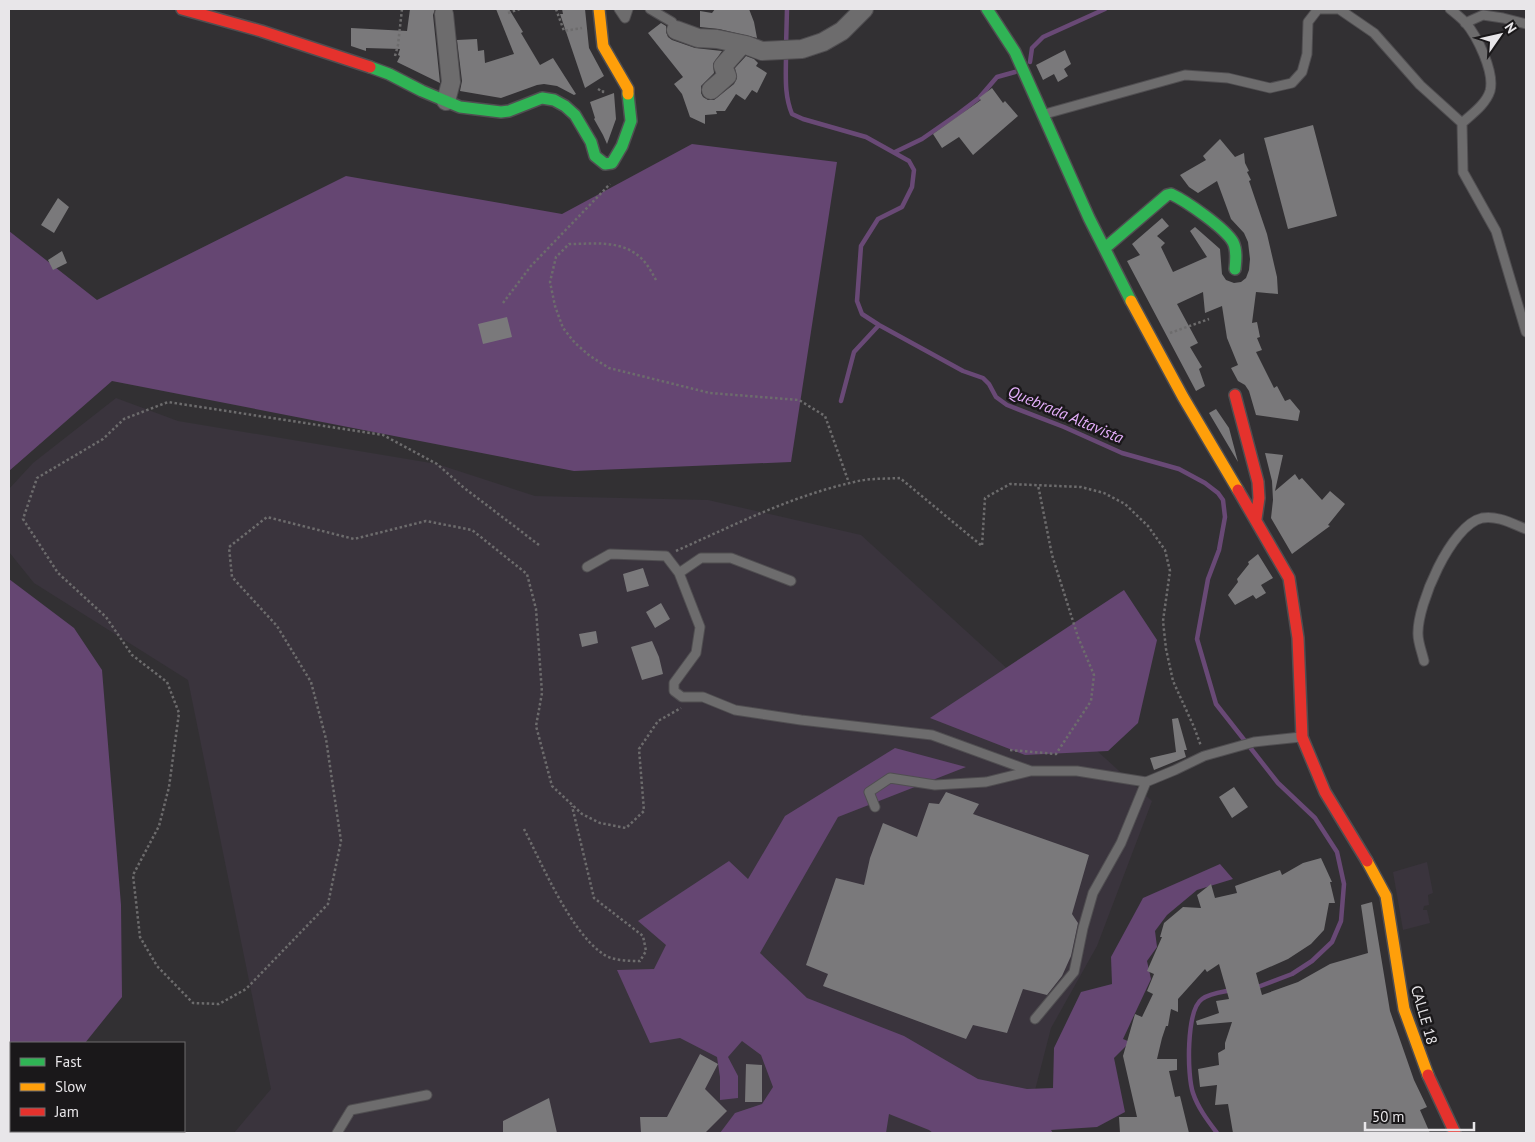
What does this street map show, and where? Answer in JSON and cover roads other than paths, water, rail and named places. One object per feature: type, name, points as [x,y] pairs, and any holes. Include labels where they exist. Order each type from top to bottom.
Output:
[{"type":"street","points":[[182,9],[261,31],[389,74],[460,107],[501,112],[509,111],[542,98],[554,100],[565,106],[575,115],[591,142],[595,156],[605,164],[612,163],[622,146],[631,121],[628,89],[603,46],[598,9]]},
{"type":"street","points":[[676,30],[698,38],[741,44],[762,51],[802,49],[823,42],[842,31],[864,9]]},
{"type":"street","points":[[987,9],[1015,52],[1089,218],[1152,340],[1289,578],[1298,638],[1302,737]]},
{"type":"street","points":[[444,14],[451,82],[446,101]]},
{"type":"street","points":[[711,90],[726,76],[723,66],[741,44]]},
{"type":"street","points":[[1105,248],[1170,194],[1202,214],[1232,240],[1237,254],[1235,269]]},
{"type":"street","points":[[1235,395],[1258,482],[1259,498],[1256,519]]},
{"type":"street","name":"CALLE 18","points":[[1302,737],[1325,792],[1342,818],[1386,896],[1404,1008],[1428,1075],[1452,1128]]},
{"type":"lane","points":[[619,9],[625,18],[628,9]]},
{"type":"lane","points":[[650,9],[672,22],[676,30]]},
{"type":"lane","points":[[1043,114],[1185,75],[1228,78],[1270,88],[1292,83],[1302,72],[1307,54],[1308,22],[1317,9],[1339,9],[1374,33],[1420,85],[1462,123],[1463,172],[1496,231],[1526,332]]},
{"type":"lane","points":[[1450,9],[1465,23],[1485,56],[1491,74],[1490,91],[1482,104],[1462,123]]},
{"type":"lane","points":[[1465,23],[1483,15],[1526,24]]},
{"type":"lane","points":[[1424,661],[1418,634],[1423,608],[1433,578],[1444,556],[1462,530],[1472,522],[1483,518],[1499,519],[1526,529]]},
{"type":"lane","points":[[587,567],[610,554],[666,556],[679,573],[700,628],[696,653],[674,683],[674,691],[682,697],[703,697],[735,710],[801,720],[932,734],[1031,771]]},
{"type":"lane","points":[[679,573],[701,558],[731,558],[791,581]]},
{"type":"lane","points":[[875,807],[869,792],[890,778],[936,785],[986,782],[1031,771],[1077,771],[1146,782],[1204,756],[1254,742],[1302,737]]},
{"type":"lane","points":[[1035,1019],[1074,972],[1082,928],[1093,893],[1121,843],[1146,782]]},
{"type":"lane","points":[[337,1133],[351,1110],[428,1095]]},
{"type":"lane","points":[[1442,1132],[1452,1128]]},
{"type":"waterway","name":"Quebrada Altavista","points":[[786,47],[787,9]]},
{"type":"waterway","points":[[1030,62],[1032,48],[1043,37],[1105,9]]},
{"type":"waterway","name":"Quebrada Altavista","points":[[786,55],[787,92],[792,114],[803,119],[866,137],[909,161],[914,170],[912,187],[902,207],[878,219],[861,246],[857,301],[862,314],[963,371],[983,378],[989,384],[996,397],[1007,405],[1064,427],[1122,453],[1179,469],[1205,483],[1218,493],[1223,500],[1225,517],[1219,550],[1208,579],[1197,639],[1216,704],[1278,783],[1315,818],[1337,852],[1344,884],[1341,921],[1332,942],[1312,961],[1292,974],[1255,988]]},
{"type":"waterway","points":[[895,152],[922,139],[958,114],[979,98],[997,77],[1015,72]]},
{"type":"waterway","points":[[841,401],[854,352],[879,325]]},
{"type":"waterway","points":[[1217,1133],[1200,1109],[1193,1093],[1189,1044],[1193,1016],[1202,999],[1213,994],[1232,990]]}]
